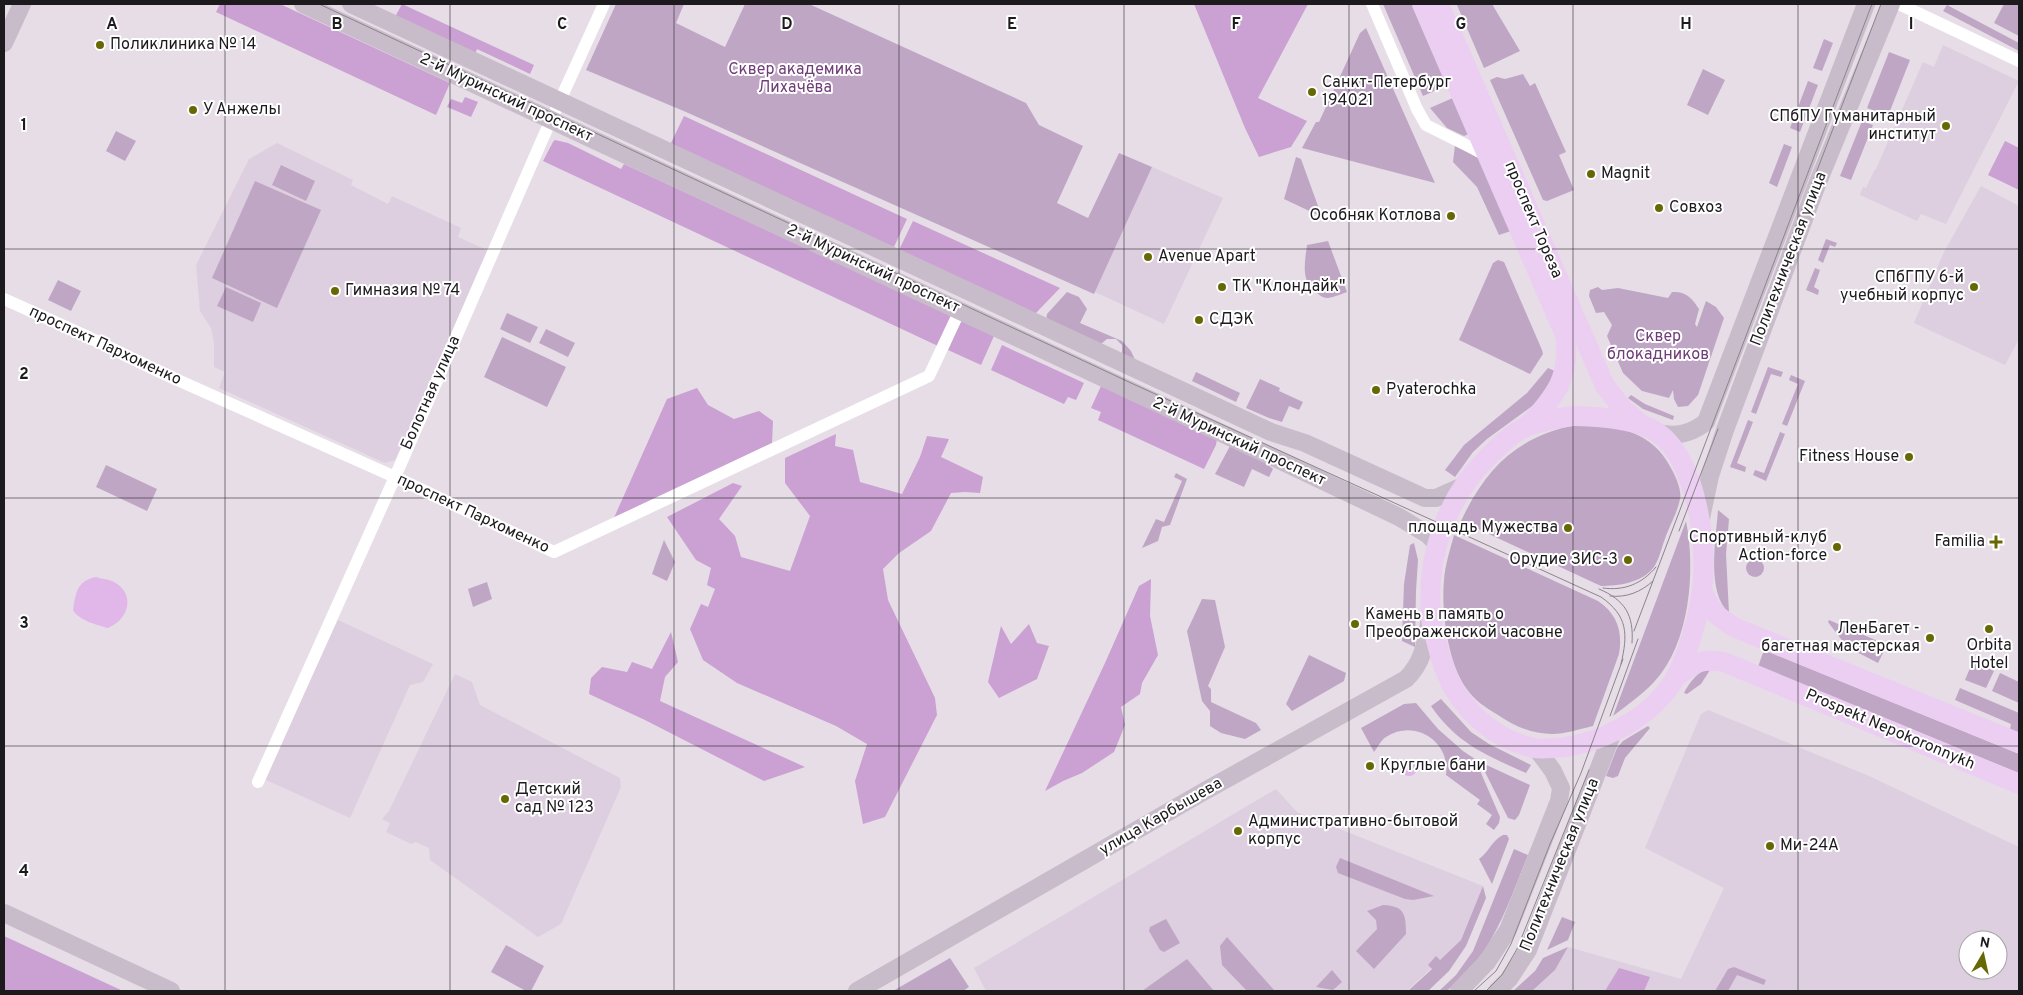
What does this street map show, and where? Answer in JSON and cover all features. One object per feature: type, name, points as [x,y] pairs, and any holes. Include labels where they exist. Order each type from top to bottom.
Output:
[{"type":"main road","points":[[4,43],[22,4]]},
{"type":"main road","name":"2-й Муринский проспект","points":[[303,4],[1399,517],[1427,534],[1436,544]]},
{"type":"main road","name":"2-й Муринский проспект","points":[[351,4],[1271,432],[1305,443],[1425,498],[1436,498],[1462,486]]},
{"type":"main road","name":"проспект Тореза","points":[[1422,4],[1561,323],[1567,352],[1564,373],[1557,392],[1544,409],[1524,428]]},
{"type":"main road","name":"проспект Тореза","points":[[1439,4],[1605,386],[1623,409],[1650,429]]},
{"type":"main road","name":"Политехническая улица","points":[[1650,429],[1672,436],[1687,433],[1706,422],[1866,4]]},
{"type":"main road","name":"Политехническая улица","points":[[1701,518],[1710,476],[1725,430],[1816,187],[1891,4]]},
{"type":"main road","points":[[1573,416],[1603,418],[1650,429],[1675,453],[1685,468],[1701,518],[1702,590],[1692,633],[1675,678],[1648,709],[1614,732],[1588,742],[1562,747],[1536,748],[1511,740],[1484,724],[1459,697],[1441,660],[1430,617],[1436,544],[1445,520],[1462,486],[1477,468],[1499,446],[1524,428],[1552,419],[1573,416]]},
{"type":"main road","points":[[1702,590],[1712,610],[1723,621],[1736,628],[2019,743]]},
{"type":"main road","name":"улица Карбышева","points":[[857,991],[1219,783],[1406,679],[1414,672],[1422,657],[1430,617]]},
{"type":"main road","name":"Prospekt Nepokoronnykh","points":[[1675,678],[1691,666],[1706,659],[1724,662],[2019,784]]},
{"type":"main road","name":"Политехническая улица","points":[[1497,991],[1509,979],[1528,950],[1614,732]]},
{"type":"main road","name":"Политехническая улица","points":[[1459,991],[1487,962],[1508,930],[1560,801],[1561,788],[1553,771],[1536,748]]},
{"type":"main road","points":[[4,913],[171,991]]},
{"type":"street","name":"Болотная улица","points":[[258,782],[604,4]]},
{"type":"street","points":[[1372,4],[1417,109],[1426,125],[1488,156]]},
{"type":"street","points":[[1899,4],[2019,62]]},
{"type":"street","name":"проспект Пархоменко","points":[[4,298],[162,373],[394,477],[554,552],[929,376],[960,310]]},
{"type":"shaded area","points":[[220,4],[280,4],[450,83],[436,115],[216,12]]},
{"type":"shaded area","points":[[402,4],[534,65],[530,74],[477,49],[475,54],[395,17]]},
{"type":"shaded area","points":[[1194,4],[1308,4],[1258,98],[1307,121],[1291,147],[1259,157],[1245,128]]},
{"type":"shaded area","name":"СПбПУ Гуманитарный институт","points":[[1943,45],[2019,81],[1946,224],[1921,214],[1917,221],[1860,195],[1863,187],[1866,188],[1876,169],[1923,62],[1934,67]]},
{"type":"shaded area","points":[[465,97],[478,102],[471,117],[447,107],[451,99],[462,103]]},
{"type":"shaded area","points":[[684,116],[907,219],[893,249],[670,145]]},
{"type":"shaded area","points":[[555,140],[568,143],[621,169],[624,164],[952,316],[938,346],[543,161]]},
{"type":"shaded area","points":[[2005,141],[2019,148],[2019,190],[1988,175]]},
{"type":"shaded area","name":"Гимназия № 74","points":[[277,143],[353,180],[351,185],[388,204],[392,196],[461,228],[458,237],[489,251],[395,460],[385,463],[219,388],[225,372],[214,367],[214,344],[211,328],[200,311],[196,265],[249,159]]},
{"type":"shaded area","points":[[1152,167],[1223,198],[1164,324],[1095,292]]},
{"type":"shaded area","name":"СПбГПУ 6-й учебный корпус","points":[[1981,186],[2019,206],[2019,339],[2005,365],[1914,323],[1944,252]]},
{"type":"shaded area","points":[[913,221],[1060,288],[1034,315],[898,252]]},
{"type":"shaded area","points":[[961,321],[994,336],[981,365],[948,350]]},
{"type":"shaded area","points":[[1002,345],[1084,383],[1076,400],[1068,397],[1064,404],[991,370]]},
{"type":"shaded area","points":[[1101,386],[1217,439],[1204,469],[1098,420],[1101,412],[1091,408]]},
{"type":"shaded area","points":[[697,388],[708,405],[734,419],[759,411],[773,421],[772,443],[613,520],[667,399]]},
{"type":"shaded area","points":[[836,434],[835,446],[853,450],[860,482],[902,494],[920,457],[927,436],[949,439],[941,457],[983,477],[980,493],[951,493],[931,531],[899,553],[883,569],[888,600],[935,698],[937,715],[885,817],[863,824],[855,781],[867,744],[836,726],[737,683],[703,660],[690,629],[701,604],[708,607],[715,589],[707,585],[711,568],[696,560],[667,517],[733,483],[742,486],[719,519],[735,536],[741,557],[790,571],[810,516],[785,483],[785,458]]},
{"type":"shaded area","points":[[96,577],[112,581],[120,586],[127,598],[125,612],[115,624],[108,628],[93,624],[79,617],[73,610],[78,588],[85,581]]},
{"type":"shaded area","points":[[1151,579],[1150,616],[1158,655],[1142,683],[1140,694],[1121,707],[1125,725],[1114,752],[1082,773],[1045,791],[1139,586]]},
{"type":"shaded area","points":[[338,620],[433,664],[423,682],[410,685],[350,818],[264,779]]},
{"type":"shaded area","points":[[1029,624],[1037,643],[1049,646],[1037,679],[999,698],[988,682],[1001,626],[1011,644]]},
{"type":"shaded area","points":[[671,632],[678,662],[665,677],[660,701],[805,767],[764,781],[645,720],[589,694],[591,678],[602,667],[627,672],[632,662],[652,669]]},
{"type":"shaded area","name":"Детский сад № 123","points":[[455,674],[472,682],[480,705],[620,778],[621,787],[561,924],[538,937],[430,860],[429,848],[416,842],[411,844],[386,832],[390,823],[382,819],[389,811]]},
{"type":"shaded area","points":[[1708,710],[1869,776],[2019,847],[2019,991],[1532,991],[1555,970],[1568,947],[1681,979],[1724,888],[1645,848],[1701,714]]},
{"type":"shaded area","points":[[1406,760],[1412,760],[1417,765],[1415,774],[1406,776],[1401,771],[1401,765]]},
{"type":"shaded area","points":[[1276,789],[1297,812],[1483,886],[1461,940],[1407,991],[986,991],[974,968]]},
{"type":"shaded area","points":[[4,936],[123,991],[4,991]]},
{"type":"shaded area","points":[[1619,968],[1650,977],[1644,991],[1605,991]]},
{"type":"green space","name":"Сквер академика Лихачёва","points":[[616,4],[684,4],[676,23],[725,47],[745,4],[809,4],[1026,103],[1039,125],[1083,146],[1057,203],[1088,218],[1119,153],[1152,167],[1094,294],[686,112],[586,70]]},
{"type":"green space","points":[[1383,4],[1414,4],[1450,84],[1423,96]]},
{"type":"green space","points":[[1492,4],[1520,51],[1484,68],[1457,5]]},
{"type":"green space","points":[[2004,4],[2019,4],[2019,36],[1994,23]]},
{"type":"green space","points":[[1947,5],[2019,43],[2019,51],[1943,11]]},
{"type":"green space","points":[[1366,28],[1435,183],[1302,148],[1316,122],[1319,122],[1360,33]]},
{"type":"green space","points":[[1824,39],[1833,43],[1822,71],[1813,68]]},
{"type":"green space","points":[[1889,52],[1910,60],[1888,116],[1867,108]]},
{"type":"green space","points":[[1703,69],[1725,80],[1708,115],[1687,105]]},
{"type":"green space","points":[[1523,74],[1530,86],[1535,83],[1566,152],[1559,155],[1574,190],[1547,201],[1543,200],[1490,80],[1497,77],[1505,79]]},
{"type":"green space","points":[[1808,81],[1818,85],[1800,132],[1790,128]]},
{"type":"green space","points":[[1455,97],[1471,133],[1464,136],[1447,128],[1430,108]]},
{"type":"green space","points":[[1862,121],[1873,125],[1851,180],[1840,176]]},
{"type":"green space","points":[[116,131],[136,141],[125,161],[106,151]]},
{"type":"green space","points":[[1784,144],[1792,147],[1777,187],[1769,183]]},
{"type":"green space","points":[[1455,145],[1483,161],[1514,230],[1499,235],[1477,187],[1453,162]]},
{"type":"green space","points":[[1296,157],[1301,159],[1322,217],[1284,199]]},
{"type":"green space","points":[[281,165],[315,181],[306,201],[272,185]]},
{"type":"green space","points":[[255,181],[321,210],[277,308],[212,278]]},
{"type":"green space","points":[[1826,239],[1837,243],[1835,247],[1830,245],[1823,263],[1818,260]]},
{"type":"green space","points":[[1328,241],[1347,292],[1325,298],[1308,283],[1305,265],[1307,245]]},
{"type":"green space","points":[[1498,260],[1504,262],[1542,350],[1543,354],[1530,374],[1459,340],[1493,263]]},
{"type":"green space","points":[[1815,268],[1820,270],[1814,287],[1819,290],[1818,295],[1806,290]]},
{"type":"green space","points":[[58,280],[81,291],[71,311],[48,300]]},
{"type":"green space","points":[[226,287],[261,303],[253,322],[217,306]]},
{"type":"green space","name":"Сквер блокадников","points":[[1598,287],[1602,290],[1618,288],[1668,298],[1672,292],[1685,294],[1699,309],[1695,324],[1697,327],[1706,301],[1716,307],[1724,318],[1698,395],[1688,406],[1678,407],[1674,399],[1673,390],[1669,398],[1642,391],[1623,373],[1607,336],[1612,325],[1604,312],[1596,313],[1589,296],[1590,290]]},
{"type":"green space","points":[[1067,292],[1079,297],[1087,309],[1080,323],[1122,341],[1131,351],[1135,360],[1122,354],[1122,345],[1116,339],[1107,339],[1101,344],[1046,320],[1047,314]]},
{"type":"green space","points":[[507,313],[538,327],[530,343],[500,329]]},
{"type":"green space","points":[[546,329],[575,343],[568,357],[539,343]]},
{"type":"green space","points":[[502,337],[566,367],[547,407],[484,377]]},
{"type":"green space","points":[[1768,367],[1783,372],[1781,377],[1771,374],[1756,414],[1751,412]]},
{"type":"green space","points":[[1548,368],[1555,371],[1535,404],[1487,439],[1473,452],[1455,477],[1445,470],[1464,445],[1527,393]]},
{"type":"green space","points":[[1196,372],[1240,393],[1236,402],[1192,381]]},
{"type":"green space","points":[[1791,375],[1805,381],[1787,426],[1782,424],[1798,384],[1789,380]]},
{"type":"green space","points":[[1260,379],[1280,388],[1279,391],[1303,402],[1299,410],[1289,406],[1282,422],[1246,408]]},
{"type":"green space","points":[[1631,395],[1645,404],[1674,416],[1673,420],[1643,409],[1628,398]]},
{"type":"green space","points":[[1748,420],[1753,422],[1737,463],[1746,467],[1745,472],[1730,467]]},
{"type":"green space","points":[[1574,425],[1618,428],[1643,438],[1664,456],[1677,480],[1680,492],[1679,503],[1658,559],[1649,572],[1636,580],[1622,584],[1601,586],[1461,521],[1481,485],[1505,458],[1535,438]]},
{"type":"green space","points":[[1780,432],[1785,434],[1766,481],[1753,475],[1755,470],[1764,473]]},
{"type":"green space","points":[[1230,446],[1262,460],[1273,469],[1269,477],[1252,469],[1244,487],[1215,474]]},
{"type":"green space","points":[[106,465],[157,489],[147,511],[96,487]]},
{"type":"green space","points":[[1176,473],[1187,479],[1170,525],[1162,527],[1158,541],[1142,548],[1156,519],[1164,522],[1182,481],[1174,477]]},
{"type":"green space","points":[[1718,510],[1729,519],[1726,554],[1729,613],[1722,604],[1717,592],[1715,579],[1714,564]]},
{"type":"green space","points":[[1686,521],[1689,540],[1690,583],[1683,627],[1676,648],[1654,682],[1613,716]]},
{"type":"green space","points":[[1454,535],[1598,601],[1614,617],[1620,638],[1619,654],[1593,726],[1557,734],[1530,731],[1510,723],[1489,710],[1476,700],[1466,688],[1450,651],[1445,621],[1443,593],[1448,558]]},
{"type":"green space","points":[[664,540],[675,562],[667,581],[652,574]]},
{"type":"green space","points":[[1414,543],[1418,560],[1415,647],[1402,641],[1404,584],[1410,545]]},
{"type":"green space","points":[[1755,559],[1761,562],[1764,568],[1761,574],[1755,577],[1749,574],[1746,568],[1749,562]]},
{"type":"green space","points":[[487,582],[492,599],[473,607],[468,589]]},
{"type":"green space","points":[[1202,599],[1215,600],[1225,647],[1208,686],[1211,689],[1211,702],[1256,723],[1261,730],[1245,739],[1221,733],[1210,726],[1210,711],[1202,701],[1187,631]]},
{"type":"green space","points":[[1829,620],[1887,645],[1878,663],[1847,647],[1828,622]]},
{"type":"green space","points":[[1764,650],[2019,754],[2019,773],[1758,667]]},
{"type":"green space","points":[[1309,655],[1346,673],[1344,681],[1292,711],[1286,704]]},
{"type":"green space","points":[[1973,661],[1994,671],[1986,688],[1965,680]]},
{"type":"green space","points":[[1705,670],[1710,670],[1701,684],[1687,694],[1684,693],[1698,674]]},
{"type":"green space","points":[[2000,673],[2019,682],[2019,703],[1992,691]]},
{"type":"green space","points":[[1960,688],[2019,713],[2019,734],[2010,730],[2011,724],[1955,700]]},
{"type":"green space","points":[[1441,699],[1471,732],[1489,744],[1531,765],[1526,773],[1485,754],[1451,730],[1431,706]]},
{"type":"green space","points":[[1416,703],[1438,729],[1475,759],[1500,817],[1499,823],[1494,830],[1486,824],[1492,815],[1477,804],[1480,800],[1446,775],[1446,763],[1443,752],[1429,736],[1408,730],[1397,732],[1384,738],[1374,752],[1361,728],[1404,704]]},
{"type":"green space","points":[[1648,726],[1650,728],[1625,758],[1618,776],[1613,778],[1606,776],[1617,748],[1623,741]]},
{"type":"green space","points":[[1480,762],[1530,785],[1519,815],[1515,820],[1508,818]]},
{"type":"green space","points":[[1503,835],[1507,835],[1509,839],[1492,884],[1479,859]]},
{"type":"green space","points":[[1514,849],[1528,855],[1497,928],[1484,951],[1466,972],[1447,991],[1439,991],[1456,975],[1473,951]]},
{"type":"green space","points":[[1340,858],[1434,896],[1413,900],[1405,899],[1338,873],[1336,867]]},
{"type":"green space","points":[[1483,886],[1486,898],[1466,946],[1449,971],[1428,991],[1408,991],[1432,969],[1428,965],[1436,956],[1440,960],[1461,940]]},
{"type":"green space","points":[[1383,905],[1396,907],[1403,913],[1406,922],[1406,934],[1374,969],[1356,951],[1377,929],[1376,920],[1367,911]]},
{"type":"green space","points":[[1562,917],[1575,922],[1568,940],[1547,950]]},
{"type":"green space","points":[[1166,919],[1180,943],[1164,952],[1160,950],[1149,931],[1150,927]]},
{"type":"green space","points":[[1227,937],[1275,991],[1247,991],[1222,965],[1220,946]]},
{"type":"green space","points":[[506,945],[544,966],[531,991],[526,991],[491,972]]},
{"type":"green space","points":[[1568,947],[1555,970],[1532,991],[1513,991],[1535,971],[1543,958]]},
{"type":"green space","points":[[950,958],[969,987],[963,991],[893,991]]},
{"type":"green space","points":[[1187,959],[1214,991],[1142,991]]},
{"type":"green space","points":[[1734,967],[1766,980],[1764,985],[1737,975],[1728,991],[1715,991],[1728,969]]},
{"type":"green space","points":[[1332,970],[1342,982],[1333,990],[1316,987]]},
{"type":"tram line","points":[[319,4],[1131,383],[1601,597],[1616,611],[1624,626],[1625,644],[1621,664]]},
{"type":"tram line","points":[[1634,631],[1872,4]]},
{"type":"tram line","points":[[1788,246],[1881,4]]},
{"type":"tram line","points":[[1679,531],[1718,429]]},
{"type":"tram line","points":[[1603,588],[1611,589],[1632,585],[1645,578],[1656,567]]},
{"type":"tram line","points":[[1610,596],[1622,596],[1633,593],[1653,581]]},
{"type":"tram line","points":[[1599,589],[1615,598],[1626,610],[1631,624],[1632,643]]},
{"type":"tram line","points":[[1610,716],[1638,639]]},
{"type":"tram line","points":[[1474,991],[1496,971],[1511,944],[1550,844],[1581,773],[1623,659]]},
{"type":"tram line","points":[[1486,991],[1502,975],[1517,949],[1589,770]]},
{"type":"place","name":"Поликлиника № 14","points":[[100,45]]},
{"type":"place","name":"Санкт-Петербург 194021","points":[[1312,92]]},
{"type":"place","name":"У Анжелы","points":[[193,110]]},
{"type":"place","name":"СПбПУ Гуманитарный институт","points":[[1946,126]]},
{"type":"place","name":"Magnit","points":[[1591,174]]},
{"type":"place","name":"Совхоз","points":[[1659,208]]},
{"type":"place","name":"Особняк Котлова","points":[[1451,216]]},
{"type":"place","name":"Avenue Apart","points":[[1148,257]]},
{"type":"place","name":"ТК \"Клондайк\"","points":[[1222,287]]},
{"type":"place","name":"СПбГПУ 6-й учебный корпус","points":[[1974,287]]},
{"type":"place","name":"Гимназия № 74","points":[[335,291]]},
{"type":"place","name":"СДЭК","points":[[1199,320]]},
{"type":"place","name":"Pyaterochka","points":[[1376,390]]},
{"type":"place","name":"Fitness House","points":[[1909,457]]},
{"type":"place","name":"площадь Мужества","points":[[1568,528]]},
{"type":"place","name":"Familia","points":[[1996,542]]},
{"type":"place","name":"Спортивный-клуб Action-force","points":[[1837,547]]},
{"type":"place","name":"Орудие ЗИС-3","points":[[1628,560]]},
{"type":"place","name":"Камень в память о Преображенской часовне","points":[[1355,624]]},
{"type":"place","name":"Orbita Hotel","points":[[1989,629]]},
{"type":"place","name":"ЛенБагет - багетная мастерская","points":[[1930,638]]},
{"type":"place","name":"Круглые бани","points":[[1370,766]]},
{"type":"place","name":"Детский сад № 123","points":[[505,799]]},
{"type":"place","name":"Административно-бытовой корпус","points":[[1238,831]]},
{"type":"place","name":"Ми-24А","points":[[1770,846]]}]
